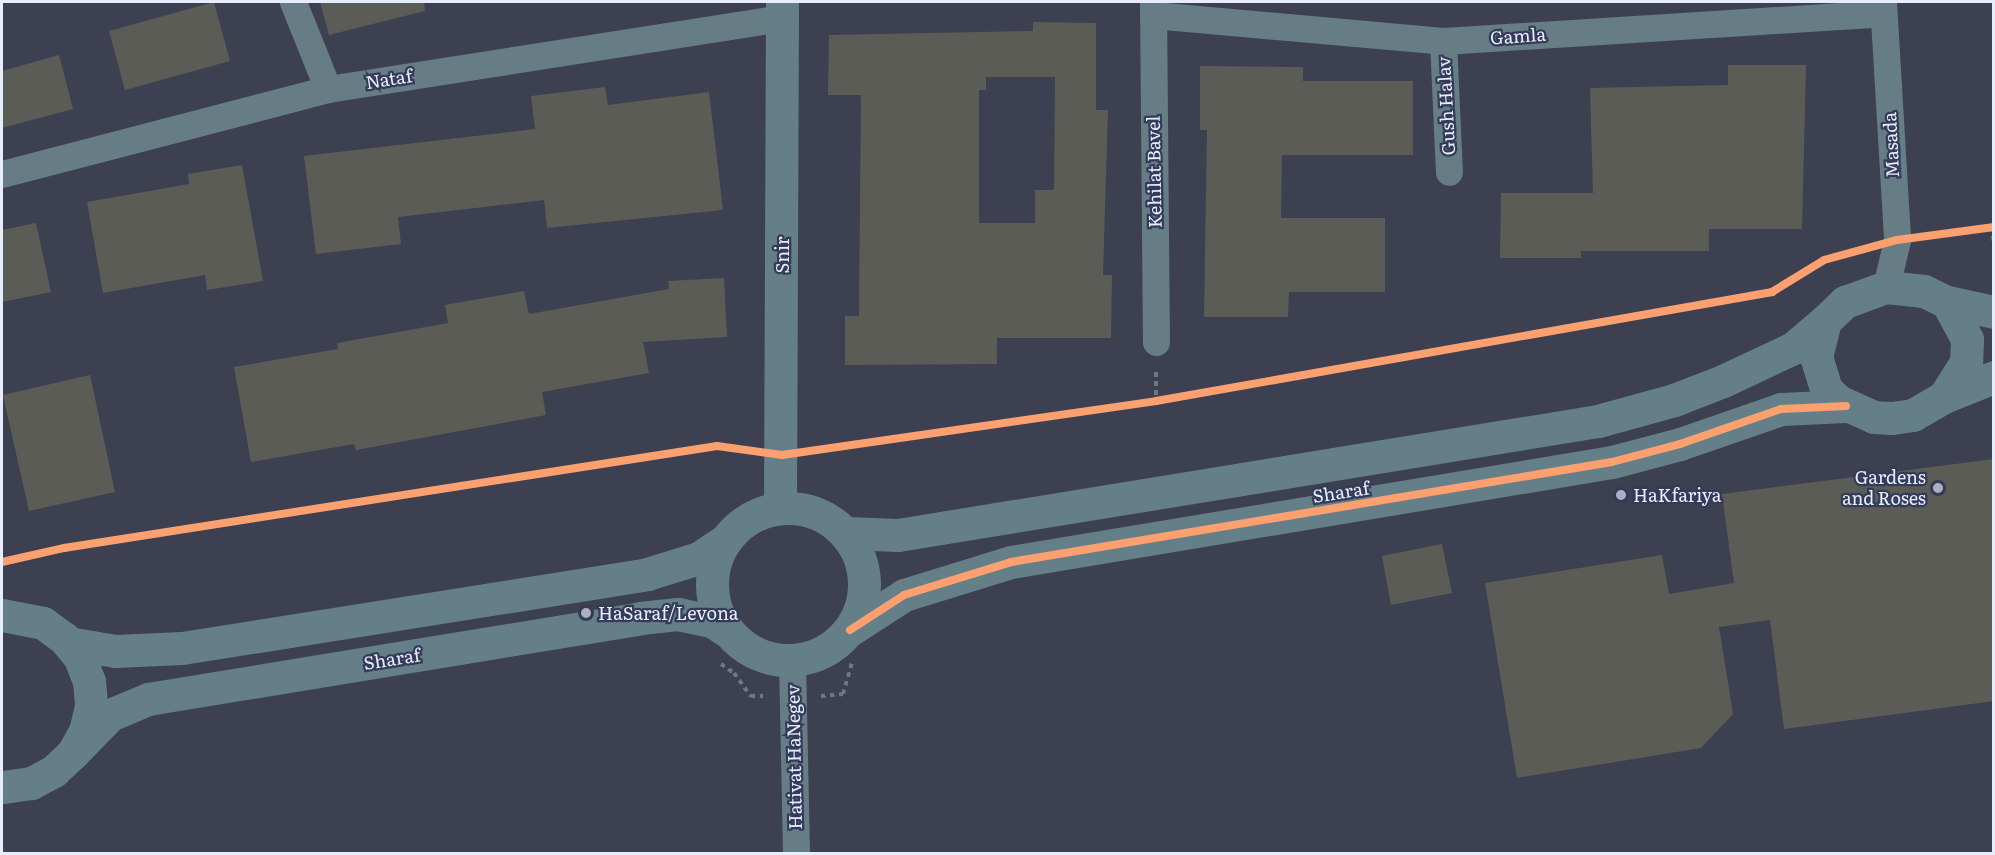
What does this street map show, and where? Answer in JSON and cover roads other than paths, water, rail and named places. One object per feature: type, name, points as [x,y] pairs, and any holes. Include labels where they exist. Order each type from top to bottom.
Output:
[{"type":"street","points":[[293,2],[328,89]]},
{"type":"street","name":"Gamla","points":[[1153,8],[1443,41],[1883,8]]},
{"type":"street","name":"Kehilat Bavel","points":[[1153,8],[1156,342]]},
{"type":"street","name":"Masada","points":[[1883,8],[1897,240],[1886,287]]},
{"type":"street","name":"Nataf","points":[[2,174],[328,89],[783,10]]},
{"type":"street","name":"Snir","points":[[780,508],[783,10]]},
{"type":"street","name":"Gush Halav","points":[[1443,41],[1449,172]]},
{"type":"street","points":[[1994,312],[1947,302],[1924,291],[1886,287],[1845,302],[1824,321],[1816,357],[1826,388],[1846,406],[1874,417],[1891,418],[1913,415],[1944,397],[1994,377]]},
{"type":"street","points":[[1944,397],[1966,362],[1967,339],[1947,302]]},
{"type":"street","name":"Sharaf","points":[[845,533],[907,534],[1598,421],[1664,403],[1723,381],[1793,348],[1824,321]]},
{"type":"street","name":"Sharaf","points":[[850,630],[904,595],[1011,562],[1612,462],[1680,444],[1781,409],[1846,406]]},
{"type":"street","points":[[780,508],[804,509],[827,518],[845,533],[860,556],[865,583],[860,610],[850,630],[834,646],[814,657],[792,661],[767,659],[744,648],[727,631],[715,609],[711,585],[714,562],[724,542],[739,525],[758,513],[780,508]]},
{"type":"street","points":[[69,644],[115,651],[182,648],[647,574],[699,558],[724,542]]},
{"type":"street","points":[[2,615],[44,623],[69,644],[80,658],[89,681],[91,706],[85,731],[73,753]]},
{"type":"street","name":"Sharaf","points":[[2,787],[31,783],[54,771],[110,715],[148,699],[640,618],[678,615],[712,621],[727,631]]},
{"type":"street","name":"Hativat HaNegev","points":[[792,661],[796,854]]},
{"type":"place","name":"Gardens and Roses","points":[[1938,488]]},
{"type":"place","name":"HaKfariya","points":[[1621,495]]},
{"type":"place","name":"HaSaraf/Levona","points":[[586,613]]}]
